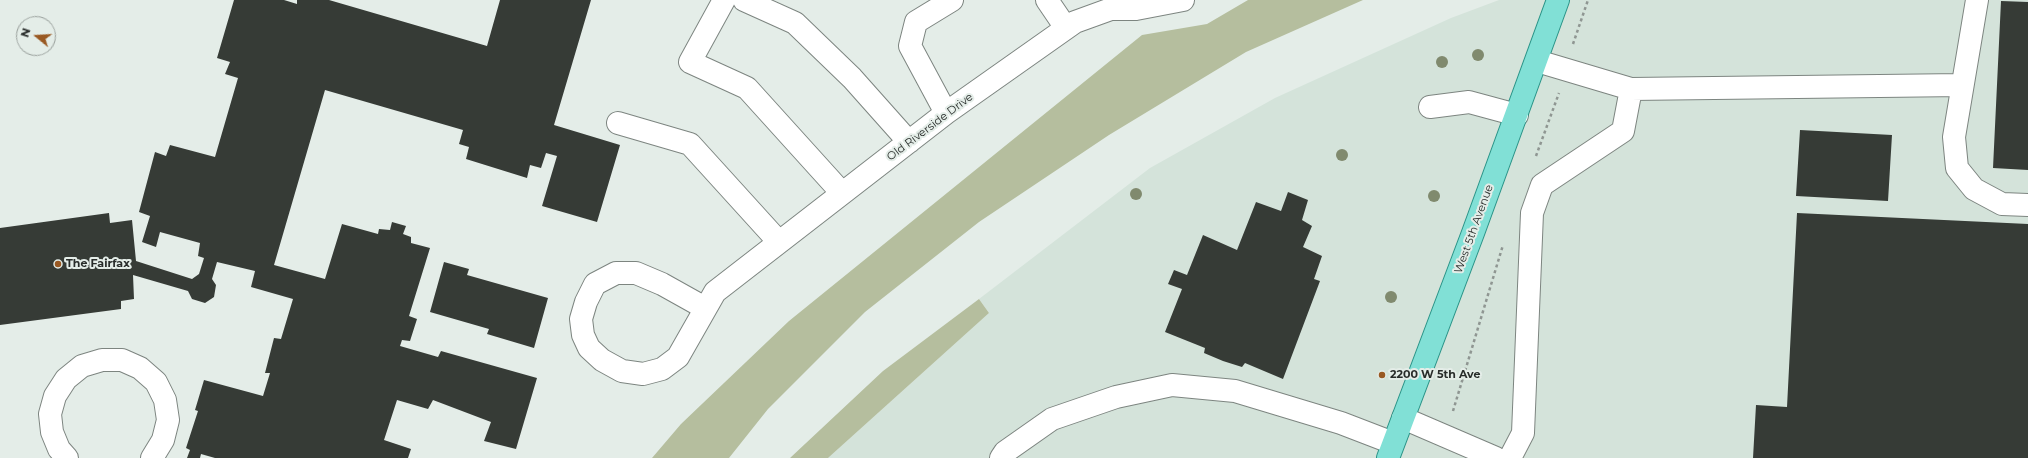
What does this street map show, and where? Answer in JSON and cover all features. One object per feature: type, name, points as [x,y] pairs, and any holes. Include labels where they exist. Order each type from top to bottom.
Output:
[{"type":"main road","name":"West 5th Avenue","points":[[1391,451],[1537,61],[1558,0]]},
{"type":"street","points":[[724,0],[690,62],[747,88],[842,193]]},
{"type":"street","points":[[744,0],[795,23],[852,78],[909,142]]},
{"type":"street","points":[[946,113],[910,46],[916,22],[952,0]]},
{"type":"street","points":[[1047,0],[1066,28]]},
{"type":"street","name":"Old Riverside Drive","points":[[705,308],[662,284],[636,273],[616,273],[595,284],[586,302],[581,319],[583,335],[589,348],[602,360],[622,370],[643,374],[662,369],[678,356],[715,292],[946,113],[1066,28],[1110,5],[1136,9],[1183,0]]},
{"type":"street","points":[[1977,0],[1954,137],[1957,168],[1974,189],[2002,204],[2028,205]]},
{"type":"street","points":[[1537,61],[1631,89],[1962,84]]},
{"type":"street","points":[[1510,458],[1523,433],[1532,213],[1542,185],[1623,131],[1631,89]]},
{"type":"street","points":[[1430,107],[1469,102],[1517,115]]},
{"type":"street","points":[[618,123],[690,144],[779,242]]},
{"type":"street","points":[[67,458],[59,449],[52,432],[50,414],[55,396],[66,378],[82,366],[102,360],[122,360],[140,368],[156,382],[165,400],[168,420],[164,440],[152,458]]},
{"type":"street","points":[[1001,458],[1005,452],[1052,418],[1116,397],[1172,385],[1235,391],[1341,423],[1391,451]]},
{"type":"street","points":[[1403,418],[1496,458]]},
{"type":"shaded area","points":[[1499,0],[2028,0],[2028,458],[828,458],[989,313],[979,299],[1150,168],[1275,98],[1451,18]]},
{"type":"green space","points":[[1248,0],[1363,0],[1246,52],[1109,135],[979,222],[865,312],[768,409],[729,458],[652,458],[681,424],[789,321],[1142,35],[1207,24]]},
{"type":"green space","points":[[979,299],[989,313],[828,458],[790,458],[883,371]]},
{"type":"building","points":[[234,0],[284,0],[297,4],[297,0],[329,0],[487,46],[500,0],[591,0],[554,125],[620,145],[597,222],[542,206],[557,156],[546,153],[541,168],[530,165],[527,178],[466,159],[469,147],[459,144],[463,130],[325,90],[274,265],[325,279],[342,224],[378,234],[379,229],[390,230],[392,222],[406,226],[403,234],[411,237],[411,243],[430,248],[409,316],[417,319],[410,341],[402,340],[400,346],[438,357],[441,351],[537,378],[516,449],[484,441],[491,422],[433,400],[428,409],[397,400],[384,440],[411,449],[408,458],[215,458],[201,454],[200,458],[187,458],[190,450],[186,448],[198,411],[195,410],[204,380],[263,396],[270,373],[265,373],[274,338],[281,339],[293,299],[251,287],[255,271],[217,262],[212,279],[216,285],[214,297],[205,303],[192,299],[188,291],[133,275],[134,299],[121,301],[121,309],[0,325],[0,228],[109,213],[110,223],[132,220],[136,261],[192,279],[199,274],[204,258],[198,256],[200,243],[160,232],[156,247],[142,242],[150,216],[139,212],[155,152],[166,156],[170,145],[215,157],[238,78],[225,74],[230,62],[217,58]]},
{"type":"building","points":[[2001,1],[2028,2],[2028,170],[1993,168]]},
{"type":"building","points":[[1800,130],[1892,135],[1888,201],[1796,196]]},
{"type":"building","points":[[1288,192],[1308,200],[1302,220],[1312,226],[1303,247],[1322,256],[1314,279],[1320,281],[1283,379],[1245,363],[1242,367],[1223,361],[1204,353],[1205,348],[1165,332],[1182,289],[1168,284],[1174,270],[1187,275],[1203,235],[1237,250],[1256,202],[1281,211]]},
{"type":"building","points":[[1797,213],[2028,224],[2028,458],[1753,458],[1756,405],[1787,407]]},
{"type":"building","points":[[444,262],[469,269],[467,275],[548,298],[534,348],[487,334],[489,329],[430,312]]},
{"type":"place","name":"The Fairfax","points":[[58,264]]},
{"type":"place","name":"2200 W 5th Ave","points":[[1382,375]]}]
